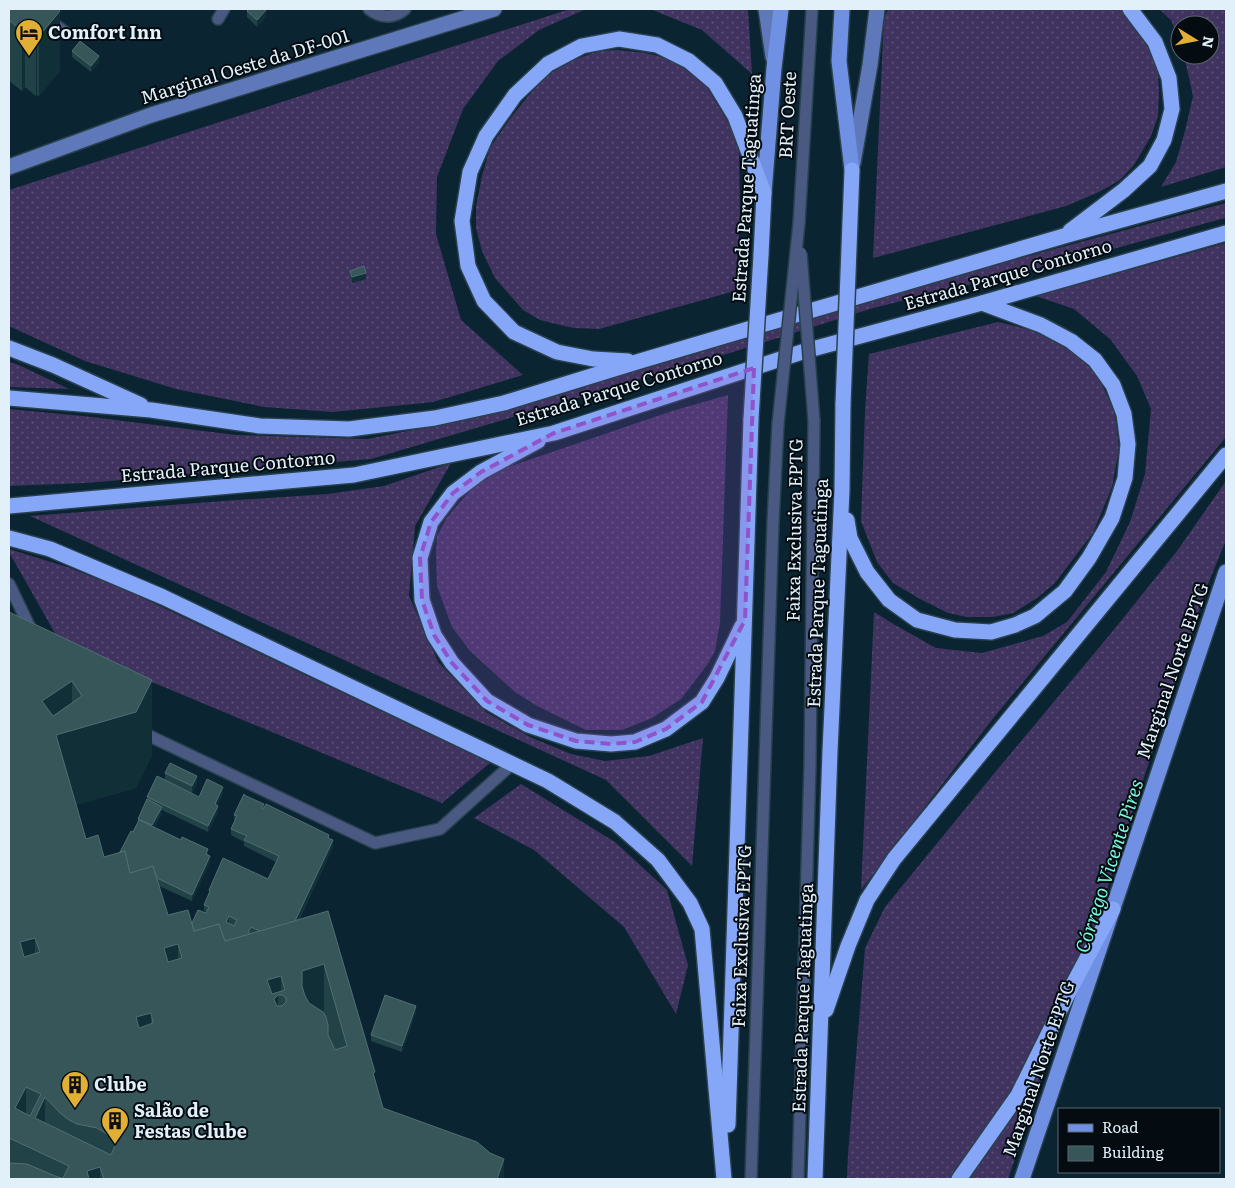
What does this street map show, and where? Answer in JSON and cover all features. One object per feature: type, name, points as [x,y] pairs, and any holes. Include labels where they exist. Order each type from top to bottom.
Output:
[{"type":"highway","points":[[1064,236],[1124,190],[1150,166],[1164,140],[1172,109],[1169,78],[1155,42],[1130,9]]},
{"type":"highway","points":[[640,361],[593,359],[557,352],[514,332],[484,301],[468,266],[462,221],[470,172],[486,136],[515,95],[548,64],[582,46],[619,39],[657,46],[689,61],[714,83],[735,116],[764,193]]},
{"type":"highway","name":"Estrada Parque Taguatinga","points":[[815,1179],[842,490],[843,404],[852,170]]},
{"type":"highway","name":"Estrada Parque Contorno","points":[[9,398],[152,410],[260,426],[349,429],[435,418],[504,403],[1064,236],[1226,191]]},
{"type":"highway","name":"Estrada Parque Taguatinga","points":[[725,1179],[751,419],[764,193]]},
{"type":"highway","name":"Estrada Parque Contorno","points":[[9,506],[354,475],[554,433],[805,351],[982,303],[1226,233]]},
{"type":"highway","points":[[842,490],[850,538],[867,572],[889,600],[917,620],[954,630],[991,632],[1015,625],[1035,616],[1065,591],[1089,558],[1112,518],[1126,478],[1128,444],[1124,414],[1113,385],[1095,360],[1071,341],[1041,325],[982,303]]},
{"type":"highway","points":[[9,348],[53,365],[152,410]]},
{"type":"highway","points":[[554,433],[481,472],[453,493],[431,522],[420,558],[422,600],[434,635],[452,663],[487,701],[528,725],[576,741],[611,744],[635,742],[666,729],[702,702],[717,678],[745,620]]},
{"type":"highway","points":[[821,1026],[848,946],[867,900],[894,859],[1226,455]]},
{"type":"highway","points":[[9,538],[50,548],[163,597],[548,781],[615,822],[658,860],[690,903],[702,930],[725,1179]]},
{"type":"highway","points":[[959,1179],[1018,1095],[1113,909]]},
{"type":"main road","name":"Marginal Oeste da DF-001","points":[[9,167],[151,115],[494,9]]},
{"type":"main road","points":[[766,9],[774,68]]},
{"type":"main road","name":"Estrada Parque Taguatinga","points":[[764,193],[774,68],[781,9]]},
{"type":"main road","name":"Estrada Parque Taguatinga","points":[[842,9],[839,61],[852,170]]},
{"type":"main road","points":[[852,170],[870,65],[877,9]]},
{"type":"main road","name":"Marginal Norte EPTG","points":[[1022,1179],[1226,572]]},
{"type":"lane","points":[[33,9],[66,33]]},
{"type":"lane","points":[[218,19],[224,9]]},
{"type":"lane","points":[[369,9],[385,16],[394,15],[405,9]]},
{"type":"lane","name":"BRT Oeste","points":[[778,424],[799,224],[812,9]]},
{"type":"lane","name":"BRT Oeste","points":[[799,224],[814,421]]},
{"type":"lane","name":"Faixa Exclusiva EPTG","points":[[798,1179],[810,765],[814,421]]},
{"type":"lane","name":"Faixa Exclusiva EPTG","points":[[751,1179],[772,542],[778,424]]},
{"type":"lane","points":[[9,584],[40,647]]},
{"type":"lane","points":[[127,725],[375,843],[440,829],[512,764]]},
{"type":"highlighted area","points":[[754,368],[745,620],[702,702],[666,729],[635,742],[611,744],[576,741],[528,725],[487,701],[452,663],[434,635],[422,600],[420,558],[431,522],[453,493],[481,472],[554,433]]},
{"type":"shaded area","points":[[570,9],[586,9],[539,30],[498,61],[463,109],[437,177],[436,234],[461,320],[523,375],[433,402],[333,412],[264,407],[176,389],[85,361],[9,326],[9,190]]},
{"type":"shaded area","points":[[650,9],[748,9],[752,74],[702,30]]},
{"type":"shaded area","points":[[888,9],[1121,9],[1145,39],[1158,72],[1158,116],[1151,136],[1134,165],[1120,180],[1099,192],[1066,206],[873,258],[884,18]]},
{"type":"shaded area","points":[[1159,9],[1226,9],[1226,167],[1161,187],[1176,162],[1193,96],[1186,65],[1220,65],[1220,15],[1170,15],[1170,19]]},
{"type":"shaded area","points":[[617,50],[646,53],[666,58],[702,79],[729,124],[739,151],[740,219],[735,291],[599,329],[574,328],[540,320],[523,310],[495,278],[482,251],[476,228],[476,206],[490,148],[529,95],[559,67],[598,51]]},
{"type":"shaded area","points":[[1226,203],[1226,218],[1095,254],[873,308],[733,352],[371,459],[85,483],[9,486],[9,409],[236,435],[367,439],[474,418],[872,298]]},
{"type":"shaded area","points":[[1226,243],[1226,437],[991,721],[861,890],[874,612],[936,648],[982,653],[1043,636],[1067,622],[1106,572],[1130,522],[1145,474],[1151,409],[1137,376],[1110,339],[1074,309],[1036,296]]},
{"type":"shaded area","points":[[998,322],[1035,331],[1069,349],[1097,374],[1115,413],[1119,449],[1112,487],[1093,533],[1054,584],[1037,598],[1013,613],[993,617],[967,617],[948,613],[893,583],[877,562],[861,521],[869,354]]},
{"type":"shaded area","points":[[9,362],[19,365],[69,389],[9,387]]},
{"type":"shaded area","points":[[728,395],[720,623],[715,651],[707,665],[681,699],[652,718],[622,730],[586,730],[537,706],[515,692],[470,651],[452,627],[437,586],[437,536],[446,519],[476,485],[508,467],[672,411]]},
{"type":"shaded area","points":[[451,463],[415,526],[409,596],[438,662],[486,712],[530,737],[571,754],[605,761],[649,756],[703,738],[692,866],[606,780],[30,516],[328,494],[384,486]]},
{"type":"shaded area","points":[[1226,481],[1226,540],[1208,584],[1098,916],[1008,1179],[847,1179],[865,948],[885,907],[1177,551]]},
{"type":"shaded area","points":[[9,549],[70,568],[128,591],[490,763],[442,803],[61,644]]},
{"type":"shaded area","points":[[521,784],[615,842],[667,890],[688,965],[676,1014],[624,927],[534,850],[474,818]]},
{"type":"building","points":[[9,9],[58,9],[60,11],[39,36],[36,36],[25,27],[22,31],[9,20]]},
{"type":"building","points":[[249,9],[266,10],[257,20],[247,11]]},
{"type":"building","points":[[80,41],[99,56],[91,66],[72,51]]},
{"type":"building","points":[[364,266],[366,273],[352,277],[350,271]]},
{"type":"building","points":[[9,612],[152,680],[136,712],[56,735],[86,839],[98,835],[104,857],[125,851],[130,873],[153,866],[168,915],[188,910],[194,931],[219,924],[225,941],[328,911],[375,1072],[373,1073],[383,1108],[477,1142],[490,1153],[504,1159],[497,1179],[104,1179],[100,1167],[87,1171],[89,1179],[9,1179],[9,1163],[27,1164],[61,1178],[63,1178],[69,1166],[9,1138]],"holes":[[[72,681],[82,696],[53,716],[42,701]],[[35,938],[40,952],[24,957],[20,942]],[[178,944],[182,958],[168,962],[164,948]],[[324,964],[347,1046],[335,1050],[328,1035],[326,1017],[323,1012],[309,1003],[302,986],[302,971]],[[281,976],[285,990],[272,994],[267,980]],[[278,995],[282,995],[286,998],[286,1002],[282,1006],[277,1006],[274,999]],[[151,1013],[153,1023],[139,1028],[136,1017]],[[26,1087],[41,1094],[30,1116],[15,1108]],[[45,1097],[69,1120],[77,1124],[97,1128],[110,1136],[116,1143],[111,1155],[35,1118]]]},
{"type":"building","points":[[170,763],[197,776],[192,786],[165,773]]},
{"type":"building","points":[[157,776],[199,797],[207,779],[223,787],[215,804],[218,806],[208,826],[147,797]]},
{"type":"building","points":[[244,794],[264,804],[262,808],[266,804],[329,835],[328,838],[333,840],[295,921],[260,931],[251,927],[248,932],[250,934],[225,941],[219,924],[194,931],[192,923],[198,910],[206,913],[209,907],[204,905],[223,858],[268,879],[279,856],[244,840],[247,836],[231,829],[237,816],[234,815]],"holes":[[[229,916],[237,920],[234,926],[226,922]]]},
{"type":"building","points":[[147,799],[162,807],[152,825],[138,819]]},
{"type":"building","points":[[139,820],[181,840],[182,837],[208,849],[206,854],[210,856],[192,895],[157,878],[153,866],[130,873],[125,851],[120,852]]},
{"type":"building","points":[[385,995],[416,1006],[402,1046],[371,1035]]},
{"type":"place","name":"Comfort Inn","points":[[29,57]]},
{"type":"place","name":"Clube","points":[[75,1109]]},
{"type":"place","name":"Salão de Festas Clube","points":[[115,1145]]},
{"type":"water label","name":"Córrego Vicente Pires","points":[[1109,866]]}]
